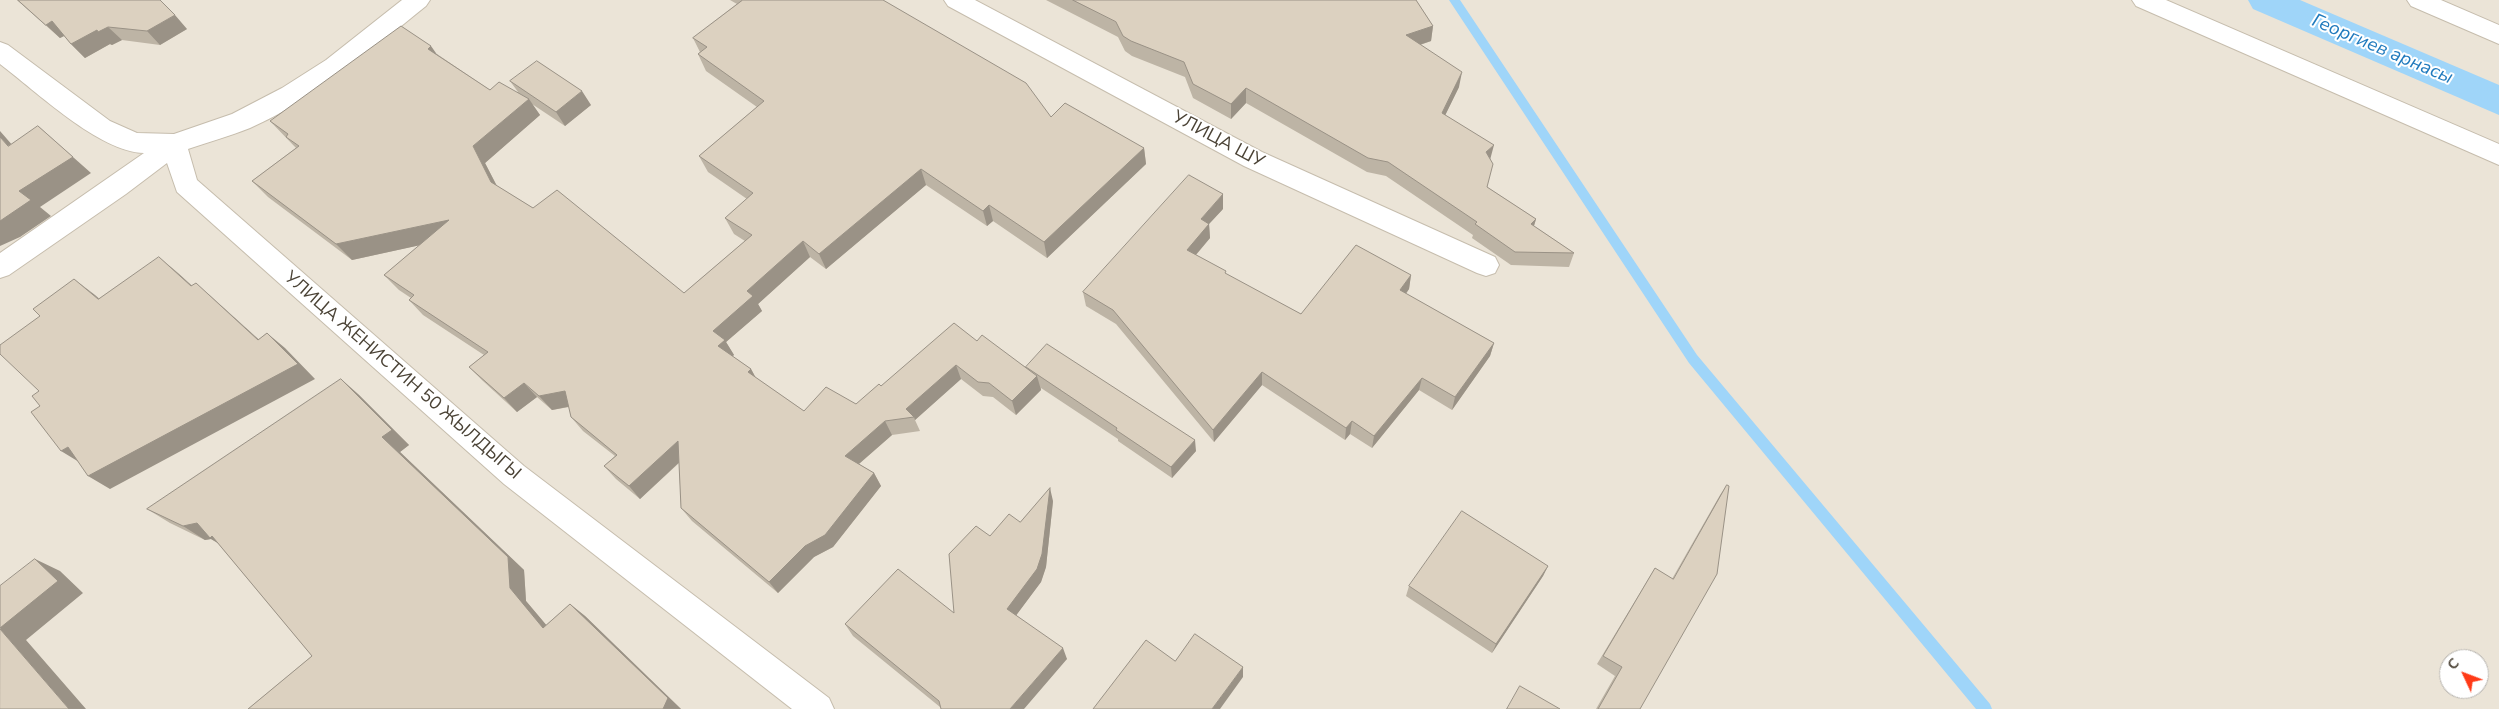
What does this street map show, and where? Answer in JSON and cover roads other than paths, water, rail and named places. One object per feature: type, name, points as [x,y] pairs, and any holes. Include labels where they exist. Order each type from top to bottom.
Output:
[{"type":"street","points":[[0,267],[117,187],[174,144],[241,122],[291,95],[334,66],[418,0]]},
{"type":"street","name":"УЛИЦА ШУ","points":[[956,0],[1253,159],[1486,265]]},
{"type":"street","points":[[2144,0],[2499,155]]},
{"type":"street","points":[[2418,0],[2499,35]]},
{"type":"street","points":[[0,51],[101,128],[134,143],[174,144]]},
{"type":"street","name":"УЛИЦА ЖЕНИСТИН 50 ЖЫЛДЫГЫ","points":[[174,144],[186,184],[514,476],[818,709]]},
{"type":"waterway","points":[[1454,0],[1693,359],[1985,709]]},
{"type":"waterway","name":"Георгиев арнасы","points":[[2266,0],[2499,101]]}]
